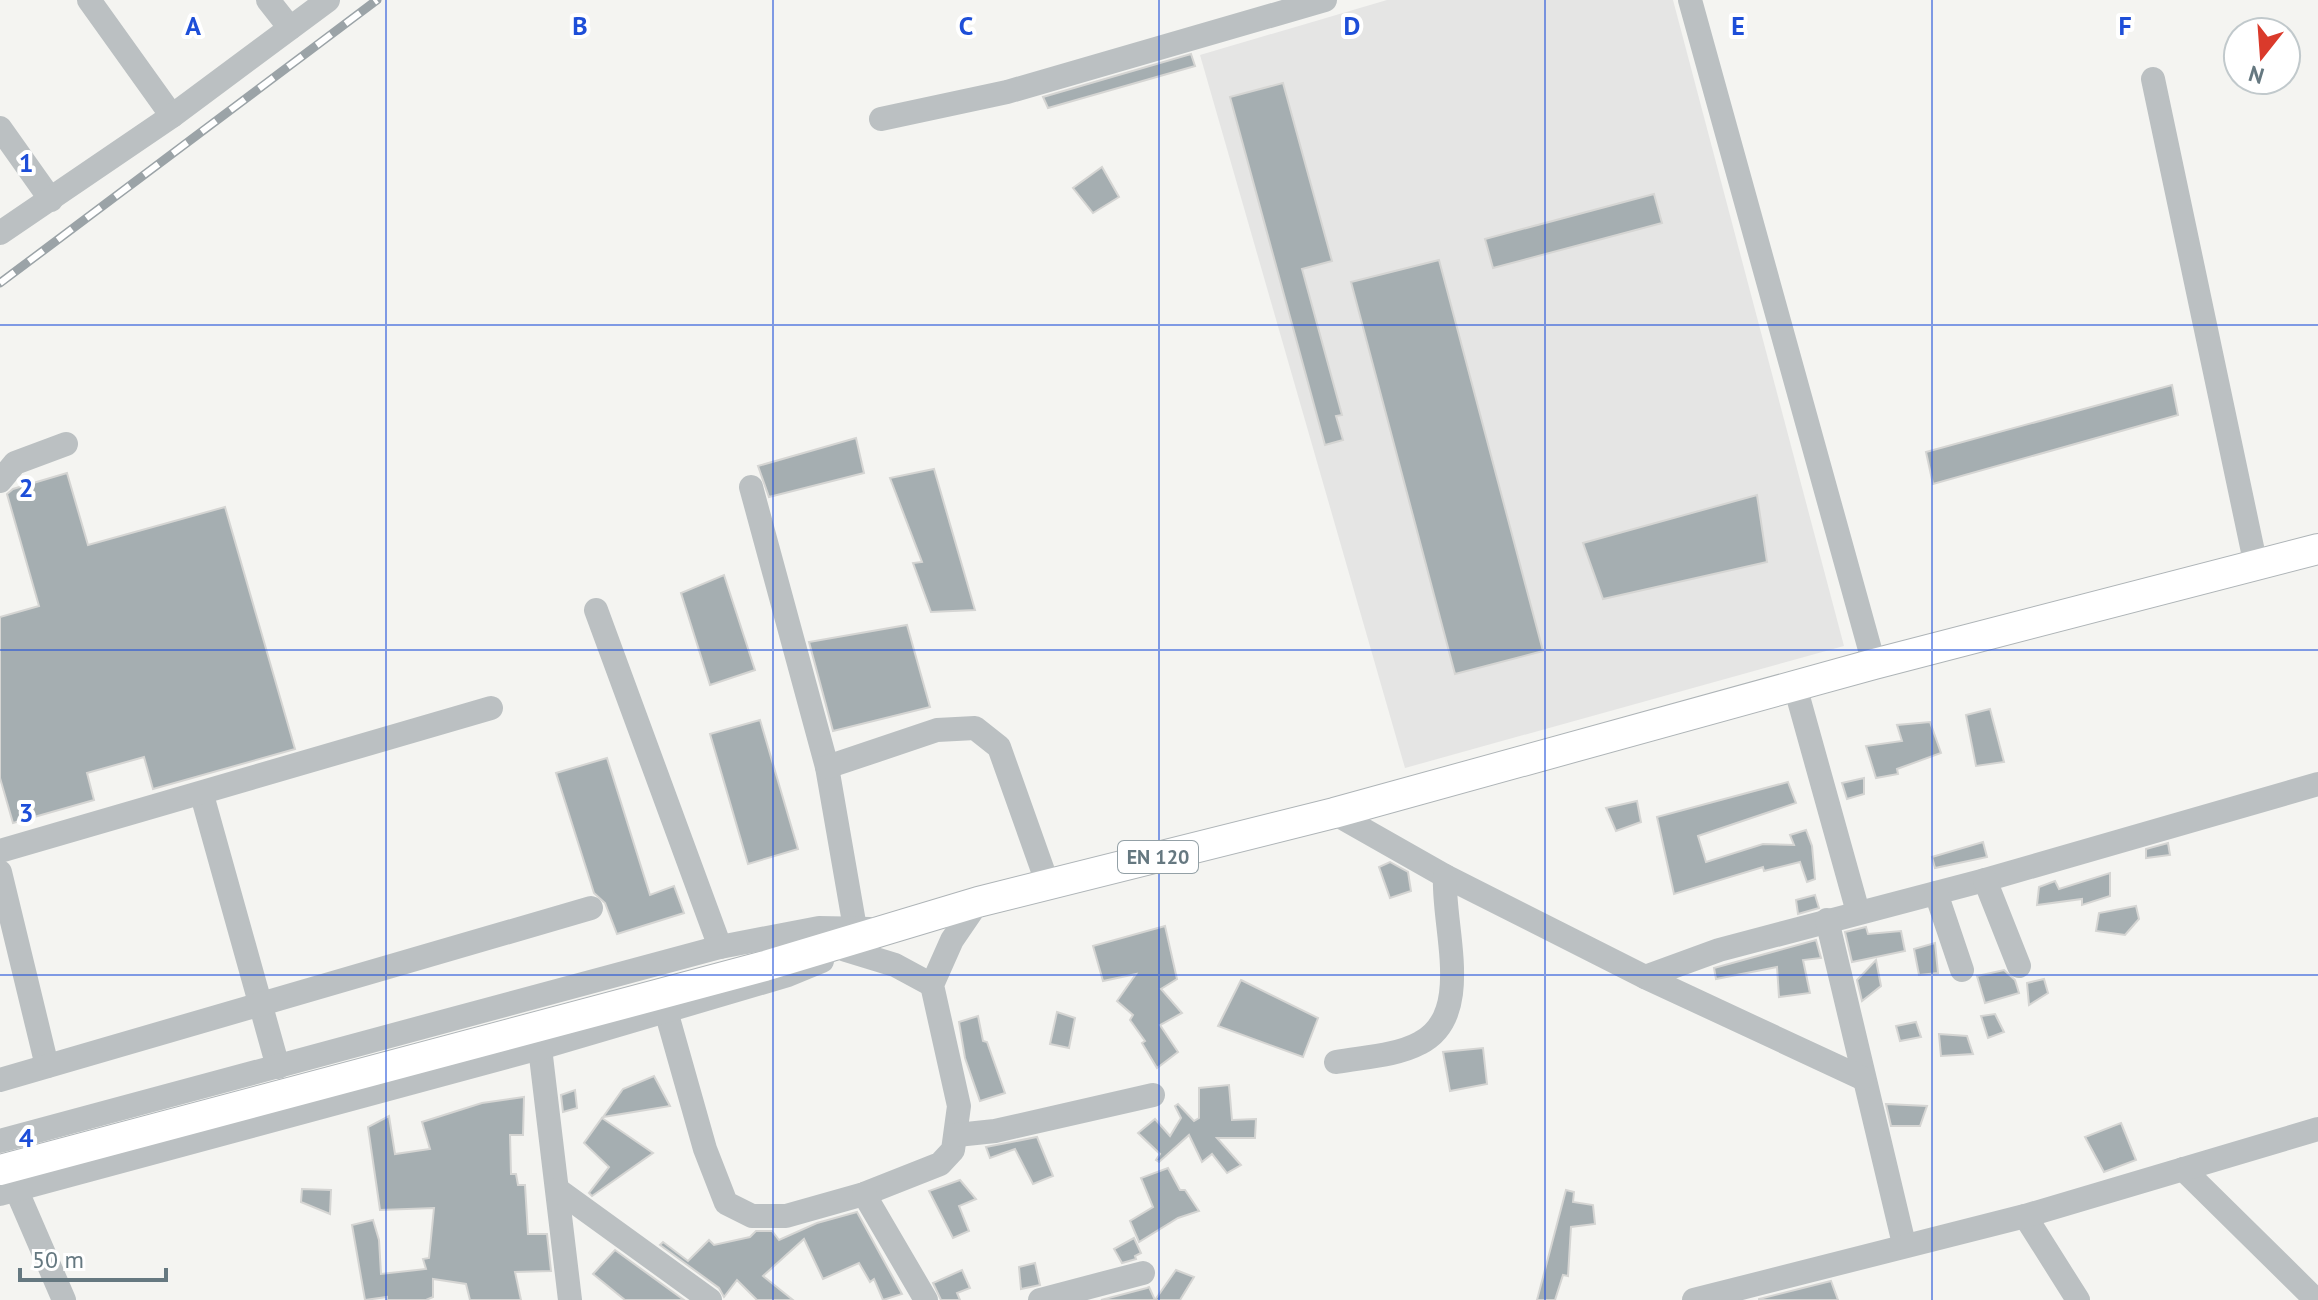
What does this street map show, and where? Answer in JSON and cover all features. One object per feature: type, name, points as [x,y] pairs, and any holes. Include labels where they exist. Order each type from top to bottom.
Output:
[{"type":"main road","name":"EN 120","points":[[5,1184],[978,902],[1334,813],[1874,664],[2318,549]]},
{"type":"street","points":[[89,0],[172,116]]},
{"type":"street","points":[[268,0],[290,28]]},
{"type":"street","points":[[0,233],[172,116],[328,0]]},
{"type":"street","points":[[881,119],[1007,92],[1325,0]]},
{"type":"street","points":[[1690,0],[1874,664]]},
{"type":"street","points":[[2153,79],[2256,566]]},
{"type":"street","points":[[0,128],[51,200]]},
{"type":"street","points":[[0,481],[15,463],[66,444]]},
{"type":"street","points":[[751,487],[827,767],[859,936]]},
{"type":"street","points":[[596,610],[720,947]]},
{"type":"street","points":[[1795,686],[1858,912]]},
{"type":"street","points":[[0,851],[202,795],[491,708]]},
{"type":"street","points":[[827,767],[937,730],[975,728],[999,747],[1048,885]]},
{"type":"street","points":[[1645,977],[1719,950],[1985,880],[2318,784]]},
{"type":"street","points":[[202,795],[278,1067]]},
{"type":"street","points":[[1334,813],[1445,876],[1645,977],[1862,1078]]},
{"type":"street","points":[[0,872],[47,1066]]},
{"type":"street","points":[[1336,1062],[1419,1044],[1436,1033],[1448,1013],[1452,990],[1444,900],[1445,876]]},
{"type":"street","points":[[1985,880],[2019,966]]},
{"type":"street","points":[[1936,893],[1962,970]]},
{"type":"street","points":[[666,1011],[705,1149],[726,1203],[752,1216],[786,1216],[864,1194],[940,1164],[953,1150],[959,1106],[932,985],[952,940],[978,902]]},
{"type":"street","points":[[0,1080],[591,908]]},
{"type":"street","points":[[1827,920],[1862,1078],[1904,1244]]},
{"type":"street","points":[[0,1141],[720,947],[797,931],[859,936],[895,965],[932,985]]},
{"type":"street","points":[[64,1300],[5,1184],[540,1048],[788,975],[859,936]]},
{"type":"street","points":[[540,1048],[570,1300]]},
{"type":"street","points":[[957,1135],[995,1131],[1153,1095]]},
{"type":"street","points":[[1694,1300],[1904,1244],[2025,1216],[2318,1129]]},
{"type":"street","points":[[2183,1169],[2315,1298]]},
{"type":"street","points":[[558,1190],[710,1300]]},
{"type":"street","points":[[864,1194],[926,1300]]},
{"type":"street","points":[[2025,1216],[2078,1300]]},
{"type":"street","points":[[1040,1300],[1143,1273]]},
{"type":"shaded area","points":[[1387,0],[1673,0],[1844,646],[1405,768],[1200,55]]},
{"type":"building","points":[[1191,54],[1195,66],[1048,108],[1043,97]]},
{"type":"building","points":[[1283,83],[1332,261],[1302,269],[1342,415],[1336,416],[1343,440],[1325,445],[1230,97]]},
{"type":"building","points":[[1102,167],[1119,197],[1093,213],[1073,188]]},
{"type":"building","points":[[1654,194],[1662,223],[1493,268],[1485,239]]},
{"type":"building","points":[[1439,260],[1543,651],[1455,674],[1351,282]]},
{"type":"building","points":[[2172,385],[2178,415],[1933,484],[1926,452]]},
{"type":"building","points":[[856,438],[864,473],[769,497],[758,466]]},
{"type":"building","points":[[934,469],[975,610],[931,612],[913,563],[922,562],[890,478]]},
{"type":"building","points":[[67,473],[88,545],[225,507],[295,749],[153,789],[144,757],[87,773],[94,800],[13,823],[0,778],[0,617],[39,606],[7,494],[13,489]]},
{"type":"building","points":[[1757,495],[1767,562],[1603,599],[1583,543]]},
{"type":"building","points":[[724,575],[755,670],[710,685],[681,593]]},
{"type":"building","points":[[907,625],[930,707],[833,731],[809,642]]},
{"type":"building","points":[[1990,709],[2004,762],[1976,766],[1966,715]]},
{"type":"building","points":[[760,720],[798,849],[748,864],[710,734]]},
{"type":"building","points":[[1930,722],[1941,753],[1897,769],[1898,774],[1876,778],[1866,746],[1902,741],[1897,725]]},
{"type":"building","points":[[607,758],[650,895],[674,886],[684,913],[617,934],[605,903],[594,893],[556,773]]},
{"type":"building","points":[[1864,778],[1864,794],[1847,799],[1842,783]]},
{"type":"building","points":[[1788,782],[1796,803],[1698,836],[1706,862],[1763,844],[1794,845],[1790,835],[1806,830],[1812,846],[1815,879],[1807,882],[1800,862],[1764,871],[1763,867],[1674,894],[1657,817]]},
{"type":"building","points":[[1637,801],[1641,822],[1616,831],[1606,808]]},
{"type":"building","points":[[1983,842],[1987,857],[1935,868],[1932,857]]},
{"type":"building","points":[[2168,843],[2170,855],[2146,858],[2146,849]]},
{"type":"building","points":[[1390,862],[1408,872],[1411,891],[1390,898],[1379,867]]},
{"type":"building","points":[[2110,873],[2110,896],[2082,905],[2082,899],[2037,905],[2039,887],[2055,881],[2059,889]]},
{"type":"building","points":[[1815,895],[1819,908],[1798,914],[1796,900]]},
{"type":"building","points":[[2136,906],[2139,919],[2125,935],[2096,931],[2099,913]]},
{"type":"building","points":[[1165,926],[1177,979],[1161,989],[1182,1013],[1160,1025],[1178,1052],[1157,1068],[1142,1043],[1145,1041],[1130,1020],[1133,1015],[1117,1001],[1136,974],[1103,981],[1093,946]]},
{"type":"building","points":[[1866,927],[1868,934],[1901,931],[1905,951],[1852,962],[1845,932]]},
{"type":"building","points":[[1816,940],[1821,958],[1803,960],[1810,993],[1779,997],[1777,967],[1716,979],[1714,968]]},
{"type":"building","points":[[1935,943],[1938,973],[1919,975],[1914,949]]},
{"type":"building","points":[[1876,960],[1881,986],[1862,1001],[1857,980]]},
{"type":"building","points":[[2004,970],[2015,980],[2019,993],[1985,1003],[1977,976]]},
{"type":"building","points":[[2044,979],[2048,993],[2029,1005],[2027,983]]},
{"type":"building","points":[[1241,980],[1318,1018],[1303,1057],[1218,1026]]},
{"type":"building","points":[[1057,1012],[1075,1018],[1069,1048],[1050,1044]]},
{"type":"building","points":[[1995,1014],[2004,1032],[1988,1038],[1981,1016]]},
{"type":"building","points":[[978,1016],[983,1041],[987,1042],[1005,1093],[980,1101],[965,1058],[959,1022]]},
{"type":"building","points":[[1916,1022],[1921,1037],[1900,1041],[1896,1026]]},
{"type":"building","points":[[1939,1034],[1967,1036],[1973,1054],[1941,1056]]},
{"type":"building","points":[[1483,1048],[1487,1084],[1450,1091],[1443,1052]]},
{"type":"building","points":[[654,1076],[670,1106],[603,1117],[623,1089]]},
{"type":"building","points":[[1229,1085],[1232,1120],[1256,1119],[1255,1138],[1217,1138],[1241,1165],[1227,1173],[1212,1154],[1202,1162],[1189,1135],[1159,1162],[1156,1160],[1160,1154],[1138,1133],[1155,1119],[1170,1136],[1181,1118],[1175,1106],[1178,1104],[1194,1121],[1199,1118],[1199,1088]]},
{"type":"building","points":[[575,1090],[577,1108],[563,1112],[561,1095]]},
{"type":"building","points":[[524,1097],[523,1135],[510,1135],[511,1174],[516,1174],[518,1185],[525,1185],[528,1234],[547,1234],[551,1271],[515,1272],[521,1300],[470,1300],[466,1284],[433,1279],[433,1297],[426,1300],[387,1300],[387,1297],[365,1300],[352,1225],[373,1220],[379,1240],[381,1274],[426,1269],[423,1259],[429,1258],[434,1208],[380,1210],[368,1127],[389,1116],[395,1154],[430,1149],[422,1122],[482,1103]]},
{"type":"building","points":[[1886,1104],[1927,1106],[1920,1126],[1891,1126]]},
{"type":"building","points":[[602,1118],[653,1153],[592,1196],[589,1193],[609,1167],[584,1143]]},
{"type":"building","points":[[2121,1123],[2136,1160],[2104,1172],[2085,1137]]},
{"type":"building","points":[[1037,1137],[1053,1176],[1033,1184],[1015,1149],[990,1158],[986,1147]]},
{"type":"building","points":[[1168,1168],[1180,1190],[1185,1190],[1199,1211],[1178,1218],[1139,1242],[1130,1221],[1153,1207],[1141,1178]]},
{"type":"building","points":[[960,1180],[976,1199],[959,1206],[969,1231],[953,1238],[929,1191]]},
{"type":"building","points":[[302,1189],[331,1190],[330,1214],[301,1202]]},
{"type":"building","points":[[1566,1190],[1574,1192],[1573,1202],[1593,1205],[1595,1224],[1571,1227],[1568,1276],[1563,1275],[1555,1300],[1537,1300]]},
{"type":"building","points":[[857,1212],[902,1294],[883,1300],[874,1279],[870,1282],[859,1263],[823,1279],[804,1239],[763,1276],[793,1300],[757,1300],[737,1280],[724,1297],[719,1288],[660,1245],[663,1242],[688,1261],[709,1240],[714,1245],[750,1237],[756,1231],[772,1231],[779,1240],[817,1223]]},
{"type":"building","points":[[1134,1238],[1141,1253],[1135,1256],[1136,1259],[1122,1263],[1114,1249]]},
{"type":"building","points":[[615,1250],[684,1300],[625,1300],[593,1274]]},
{"type":"building","points":[[1035,1263],[1040,1285],[1021,1289],[1019,1267]]},
{"type":"building","points":[[962,1270],[970,1288],[957,1293],[960,1300],[941,1300],[933,1283]]},
{"type":"building","points":[[1176,1270],[1194,1277],[1180,1300],[1155,1300]]},
{"type":"building","points":[[1831,1281],[1838,1300],[1759,1300],[1759,1299]]},
{"type":"building","points":[[1147,1288],[1155,1300],[1101,1300]]},
{"type":"railway","points":[[0,283],[377,0]]}]
